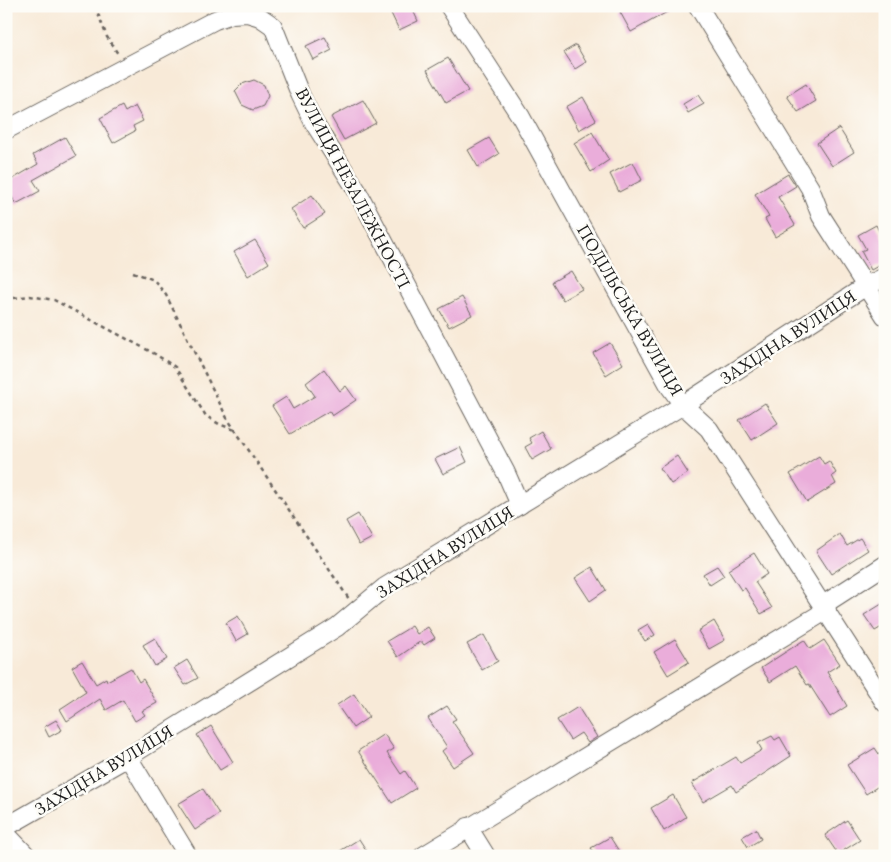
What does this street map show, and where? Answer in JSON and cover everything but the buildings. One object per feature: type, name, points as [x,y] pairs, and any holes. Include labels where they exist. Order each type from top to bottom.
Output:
[{"type":"street","name":"ПОДІЛЬСЬКА ВУЛИЦЯ","points":[[449,6],[521,116],[670,387],[683,405],[709,429],[885,702]]},
{"type":"street","points":[[698,6],[810,188],[820,216],[885,316]]},
{"type":"street","name":"ВУЛИЦЯ НЕЗАЛЕЖНОСТІ","points":[[6,130],[197,28],[232,14],[247,13],[260,17],[273,26],[300,94],[314,123],[356,189],[506,473],[520,505]]},
{"type":"street","name":"ЗАХІДНА ВУЛИЦЯ","points":[[6,827],[128,757],[337,626],[385,587],[683,405],[866,286],[885,277]]},
{"type":"street","points":[[423,856],[825,608],[885,565]]},
{"type":"street","points":[[128,757],[188,856]]},
{"type":"street","points":[[468,827],[486,856]]},
{"type":"street","points":[[6,834],[27,856]]},
{"type":"path","points":[[95,6],[114,50],[122,58],[134,62]]},
{"type":"path","points":[[133,272],[154,280],[166,295],[204,368],[215,396],[358,610]]},
{"type":"path","points":[[6,299],[30,296],[54,300],[154,354],[175,367],[206,416],[219,424],[237,431]]}]
